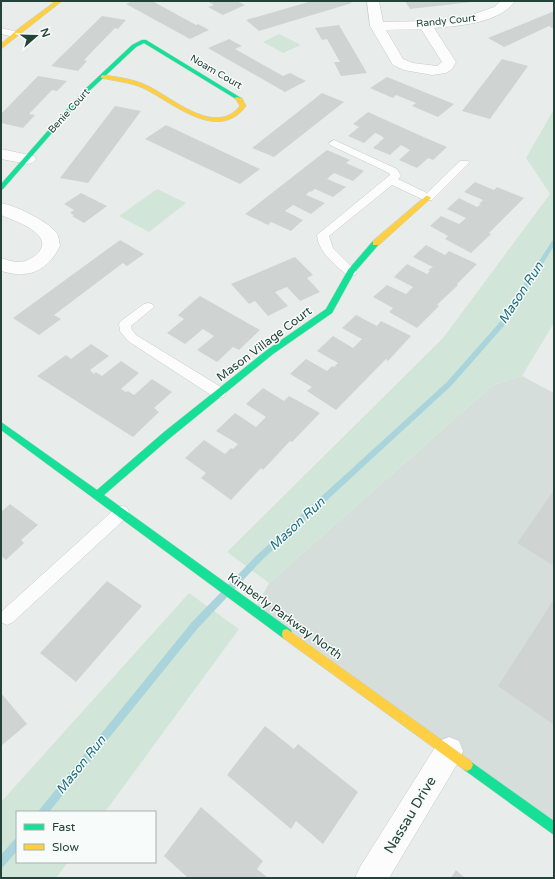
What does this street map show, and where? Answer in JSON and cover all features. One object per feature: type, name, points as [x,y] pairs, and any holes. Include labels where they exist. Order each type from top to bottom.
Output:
[{"type":"street","points":[[1,47],[15,34],[59,1]]},
{"type":"street","points":[[373,1],[377,26],[398,62],[409,67],[432,71],[442,70],[449,62],[425,24]]},
{"type":"street","name":"Randy Court","points":[[377,26],[468,20],[490,15],[505,6],[509,1]]},
{"type":"street","name":"Benie Court","points":[[1,188],[28,159],[84,93],[103,77],[134,46],[144,41]]},
{"type":"street","name":"Noam Court","points":[[103,77],[132,82],[147,88],[197,116],[211,120],[229,118],[239,113],[243,106],[240,99],[144,41]]},
{"type":"street","points":[[1,154],[28,159]]},
{"type":"street","name":"Mason Village Court","points":[[97,495],[167,435],[270,352],[329,311],[351,272],[378,241],[428,198]]},
{"type":"street","points":[[1,208],[40,227],[49,235],[51,246],[45,257],[34,265],[21,269],[7,268],[1,264]]},
{"type":"street","name":"Kimberly Parkway North","points":[[1,425],[205,572],[554,829]]},
{"type":"street","name":"Nassau Drive","points":[[371,878],[448,751]]},
{"type":"lane","points":[[1,31],[15,34]]},
{"type":"lane","points":[[334,143],[393,171],[396,176],[323,235],[322,242],[330,253],[351,272]]},
{"type":"lane","points":[[391,180],[428,198],[464,163]]},
{"type":"lane","points":[[148,307],[125,324],[126,331],[132,338],[219,393]]},
{"type":"lane","points":[[7,617],[122,512]]},
{"type":"shaded area","points":[[522,376],[554,393],[554,823],[257,606],[269,583],[493,385]]},
{"type":"green space","points":[[279,34],[301,45],[283,53],[263,42]]},
{"type":"green space","points":[[554,109],[554,323],[522,376],[493,385],[269,583],[227,552],[443,338],[550,194],[526,158]]},
{"type":"green space","points":[[157,189],[186,203],[149,232],[119,216]]},
{"type":"green space","points":[[189,593],[239,629],[106,811],[16,811],[16,863],[67,863],[56,878],[1,878],[1,802]]},
{"type":"building","points":[[132,1],[157,1],[154,2],[196,25],[198,24],[209,30],[190,39],[126,4]]},
{"type":"building","points":[[207,1],[237,1],[245,5],[223,15],[208,7],[214,5]]},
{"type":"building","points":[[312,1],[348,1],[352,3],[259,31],[246,20]]},
{"type":"building","points":[[405,1],[472,1],[472,2],[410,9]]},
{"type":"building","points":[[552,12],[554,13],[554,27],[552,28],[549,26],[504,47],[488,38]]},
{"type":"building","points":[[102,16],[126,20],[118,29],[115,28],[84,60],[87,61],[78,71],[51,66]]},
{"type":"building","points":[[339,25],[367,73],[341,76],[334,62],[340,62],[327,39],[322,40],[315,28]]},
{"type":"building","points":[[229,39],[242,46],[235,49],[283,76],[290,73],[306,81],[285,92],[208,48]]},
{"type":"building","points":[[502,59],[528,66],[490,119],[462,111]]},
{"type":"building","points":[[38,76],[67,81],[57,91],[52,90],[29,114],[35,115],[23,128],[1,123],[1,114]]},
{"type":"building","points":[[387,77],[454,104],[438,117],[412,106],[416,103],[396,95],[393,98],[370,88]]},
{"type":"building","points":[[322,93],[344,102],[274,157],[252,148]]},
{"type":"building","points":[[115,106],[141,111],[88,183],[60,178]]},
{"type":"building","points":[[368,112],[447,147],[433,160],[428,158],[417,168],[399,160],[410,150],[401,145],[390,155],[373,148],[384,138],[380,135],[375,133],[364,143],[348,136],[359,127],[353,124]]},
{"type":"building","points":[[166,125],[260,169],[240,184],[145,139]]},
{"type":"building","points":[[327,150],[350,160],[346,163],[364,171],[353,181],[334,173],[327,179],[346,187],[333,197],[315,189],[311,192],[310,191],[306,195],[325,203],[311,214],[293,205],[285,211],[303,220],[291,231],[271,222],[268,225],[245,214]]},
{"type":"building","points":[[475,182],[494,190],[497,187],[524,198],[489,233],[491,234],[471,253],[445,239],[448,236],[430,226],[441,216],[459,224],[466,218],[447,209],[459,198],[477,207],[481,204],[479,204],[483,200],[464,192]]},
{"type":"building","points":[[81,193],[107,206],[84,223],[72,216],[74,215],[70,213],[74,210],[64,204]]},
{"type":"building","points":[[120,240],[144,254],[127,266],[123,263],[54,315],[61,319],[39,335],[13,318]]},
{"type":"building","points":[[426,245],[445,255],[449,251],[477,264],[417,328],[389,312],[393,308],[373,297],[387,285],[406,294],[413,287],[394,277],[407,264],[427,274],[430,271],[428,270],[433,267],[413,257]]},
{"type":"building","points":[[295,257],[313,275],[307,278],[320,292],[300,301],[287,287],[275,292],[288,306],[268,316],[255,301],[249,304],[231,284]]},
{"type":"building","points":[[200,296],[260,330],[239,350],[233,347],[217,362],[197,350],[214,336],[203,329],[185,344],[167,333],[184,319],[178,315]]},
{"type":"building","points":[[356,315],[377,326],[381,321],[411,336],[388,361],[386,359],[336,410],[307,391],[312,387],[290,374],[306,359],[327,371],[332,366],[334,367],[338,363],[317,351],[333,336],[353,348],[362,339],[342,328]]},
{"type":"building","points":[[91,344],[109,356],[90,370],[94,374],[96,372],[102,376],[121,361],[139,373],[121,389],[134,395],[152,379],[172,392],[154,408],[159,412],[133,437],[37,376],[66,355],[71,359]]},
{"type":"building","points":[[263,388],[284,401],[289,396],[320,413],[292,442],[290,441],[263,470],[261,468],[231,500],[201,478],[206,473],[185,458],[204,440],[225,454],[231,448],[233,449],[238,444],[216,431],[235,413],[256,427],[266,417],[246,404]]},
{"type":"building","points":[[554,490],[554,566],[517,543]]},
{"type":"building","points":[[10,504],[38,525],[21,540],[24,543],[6,560],[1,556],[1,512]]},
{"type":"building","points":[[107,581],[142,606],[76,682],[40,653]]},
{"type":"building","points":[[554,599],[554,725],[498,686]]},
{"type":"building","points":[[1,693],[27,724],[1,746]]},
{"type":"building","points":[[265,726],[294,749],[298,744],[358,792],[323,844],[296,821],[291,829],[227,775]]},
{"type":"building","points":[[201,807],[263,861],[257,869],[268,878],[188,878],[164,856]]},
{"type":"building","points":[[456,870],[465,878],[451,878]]},
{"type":"waterway","name":"Mason Run","points":[[44,811],[195,625],[259,558],[449,384],[501,325],[554,242]]},
{"type":"waterway","name":"Mason Run","points":[[1,863],[16,844]]},
{"type":"traffic: fast","points":[[1,188],[84,93],[134,46],[144,41],[238,98]]},
{"type":"traffic: fast","points":[[97,495],[167,435],[270,352],[329,311],[351,272],[376,243]]},
{"type":"traffic: fast","points":[[1,425],[287,634]]},
{"type":"traffic: fast","points":[[467,765],[554,829]]},
{"type":"traffic: slow","points":[[1,47],[20,30],[59,1]]},
{"type":"traffic: slow","points":[[103,77],[124,80],[140,85],[187,111],[210,119],[221,120],[235,115],[243,106],[238,98]]},
{"type":"traffic: slow","points":[[376,243],[428,198]]},
{"type":"traffic: slow","points":[[287,634],[467,765]]}]
